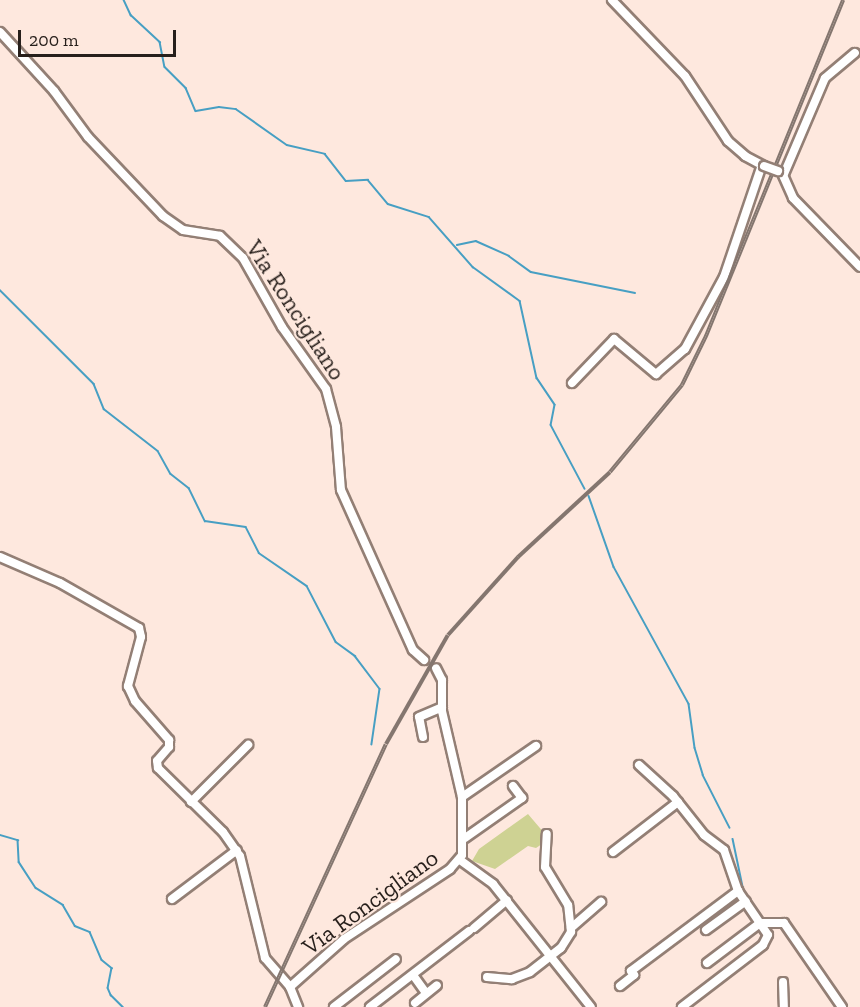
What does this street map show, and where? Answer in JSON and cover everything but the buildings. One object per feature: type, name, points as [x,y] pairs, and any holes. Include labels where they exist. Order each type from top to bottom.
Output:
[{"type":"street","points":[[612,0],[685,75],[728,141],[763,165],[781,172],[793,198],[860,267]]},
{"type":"street","name":"Via Roncigliano","points":[[0,32],[52,88],[88,137],[162,216],[183,230],[220,236],[243,258],[282,327],[326,389],[337,433],[339,486],[413,650],[424,660]]},
{"type":"street","points":[[781,172],[825,78],[855,53]]},
{"type":"street","points":[[572,383],[614,339],[655,374],[664,370],[682,353],[720,286],[763,165]]},
{"type":"street","points":[[0,557],[51,579],[139,627],[141,637],[129,674],[130,691],[169,740],[169,747],[157,761],[159,770],[237,850],[245,866],[265,958],[271,969],[290,987],[298,1007]]},
{"type":"street","name":"Via Roncigliano","points":[[290,987],[344,939],[460,860],[465,838],[462,797],[442,707],[442,680],[436,668]]},
{"type":"street","points":[[423,737],[419,717],[442,707]]},
{"type":"street","points":[[191,802],[248,745]]},
{"type":"street","points":[[462,797],[536,746]]},
{"type":"street","points":[[639,765],[678,802],[701,831],[724,850],[738,891],[768,935],[763,945],[682,1007]]},
{"type":"street","points":[[465,838],[522,798],[513,786]]},
{"type":"street","points":[[612,852],[678,802]]},
{"type":"street","points":[[547,834],[545,867],[567,902],[572,928]]},
{"type":"street","points":[[172,899],[237,850]]},
{"type":"street","points":[[460,860],[484,875],[507,900],[590,1006]]},
{"type":"street","points":[[620,986],[634,975],[631,971],[738,891]]},
{"type":"street","points":[[370,1007],[507,900]]},
{"type":"street","points":[[706,930],[746,901]]},
{"type":"street","points":[[487,977],[521,976],[553,956],[568,939],[572,928],[601,902]]},
{"type":"street","points":[[707,963],[760,923],[785,924],[842,1007]]},
{"type":"street","points":[[334,1007],[396,959]]},
{"type":"street","points":[[412,975],[426,993]]},
{"type":"street","points":[[783,982],[784,1007]]},
{"type":"street","points":[[415,1003],[437,985]]},
{"type":"green space","points":[[528,814],[545,834],[545,842],[536,848],[528,846],[495,869],[472,861],[479,849]]},
{"type":"waterway","points":[[124,0],[131,15],[160,42],[165,67],[186,88],[196,111],[219,107],[236,109],[287,145],[325,154],[346,181],[368,180],[388,204],[429,217],[473,267],[520,301],[537,378],[555,405],[551,425],[585,489]]},
{"type":"waterway","points":[[457,245],[476,241],[509,256],[531,272],[635,293]]},
{"type":"waterway","points":[[0,290],[94,384],[104,409],[158,451],[171,474],[189,488],[205,521],[246,527],[259,553],[307,586],[336,642],[355,656],[380,689],[372,744]]},
{"type":"waterway","points":[[589,496],[614,567],[689,704],[695,748],[703,775],[730,828]]},
{"type":"waterway","points":[[0,835],[18,840],[19,862],[36,888],[63,905],[75,926],[90,932],[102,960],[112,968],[108,988],[111,995],[123,1007]]},
{"type":"waterway","points":[[733,839],[743,887]]},
{"type":"railway","points":[[265,1007],[386,744],[448,635],[518,557],[610,472],[682,385],[706,336],[843,0]]}]
